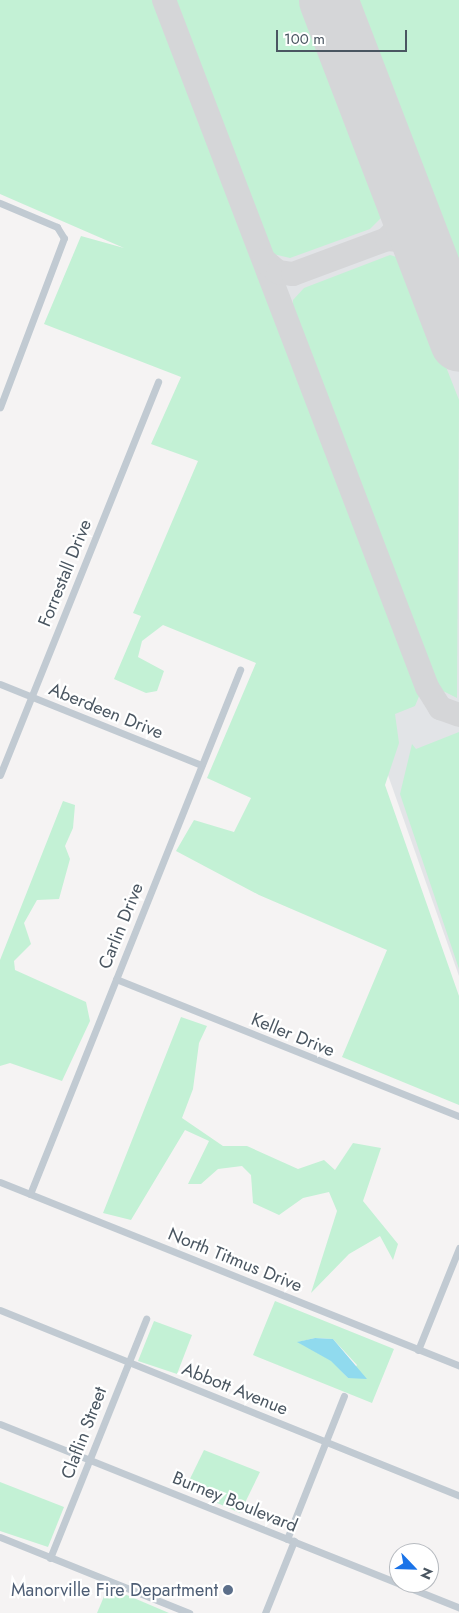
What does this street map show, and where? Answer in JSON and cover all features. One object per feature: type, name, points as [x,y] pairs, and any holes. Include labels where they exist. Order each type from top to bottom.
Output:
[{"type":"street","points":[[0,202],[57,227],[64,238],[0,407]]},
{"type":"street","name":"Forrestall Drive","points":[[0,775],[158,382]]},
{"type":"street","name":"Carlin Drive","points":[[30,1194],[240,670]]},
{"type":"street","name":"Aberdeen Drive","points":[[0,684],[201,765]]},
{"type":"street","name":"Keller Drive","points":[[116,978],[459,1116]]},
{"type":"street","name":"North Titmus Drive","points":[[0,1182],[459,1366]]},
{"type":"street","points":[[418,1350],[459,1248]]},
{"type":"street","name":"Abbott Avenue","points":[[0,1310],[459,1495]]},
{"type":"street","name":"Claflin Street","points":[[50,1558],[91,1460],[146,1319]]},
{"type":"street","points":[[265,1613],[344,1396]]},
{"type":"street","name":"Burney Boulevard","points":[[0,1424],[459,1608]]},
{"type":"street","points":[[0,1537],[189,1613]]},
{"type":"shaded area","points":[[114,0],[459,0],[459,976]]},
{"type":"green space","points":[[0,0],[153,0],[420,694],[415,706],[395,714],[399,743],[385,785],[459,996],[459,1105],[342,1057],[387,950],[259,895],[176,851],[194,820],[234,832],[251,798],[207,778],[256,663],[163,625],[142,641],[138,657],[164,671],[157,691],[146,693],[114,679],[141,616],[133,613],[198,461],[151,444],[181,377],[44,324],[81,236],[124,248],[0,194]]},
{"type":"green space","points":[[171,0],[305,0],[383,201],[381,218],[370,229],[290,258],[273,254],[265,245]]},
{"type":"green space","points":[[348,0],[459,0],[459,290]]},
{"type":"green space","points":[[390,255],[400,258],[408,270],[459,400],[457,698],[435,687],[292,314],[293,300],[304,288]]},
{"type":"green space","points":[[459,732],[459,969],[400,794],[412,744],[416,749]]},
{"type":"green space","points":[[63,801],[75,805],[73,828],[65,846],[70,859],[59,899],[37,900],[24,923],[31,944],[14,961],[15,970],[86,1002],[90,1021],[62,1081],[10,1063],[0,1066],[0,960]]},
{"type":"green space","points":[[181,1017],[207,1026],[199,1043],[193,1089],[182,1118],[223,1146],[247,1146],[298,1169],[324,1160],[335,1170],[353,1143],[381,1148],[363,1201],[398,1244],[393,1260],[380,1236],[349,1254],[311,1293],[337,1211],[329,1192],[303,1198],[279,1215],[253,1203],[251,1175],[242,1166],[218,1169],[201,1184],[188,1184],[209,1141],[185,1130],[131,1220],[103,1213]]},
{"type":"green space","points":[[275,1301],[394,1349],[372,1403],[253,1355]],"holes":[[[315,1338],[333,1339],[357,1365],[348,1378],[332,1361],[298,1342]]]},
{"type":"green space","points":[[154,1321],[192,1335],[177,1374],[138,1361]]},
{"type":"green space","points":[[204,1450],[260,1472],[240,1513],[185,1489]]},
{"type":"green space","points":[[0,1482],[64,1507],[48,1547],[0,1531]]},
{"type":"green space","points":[[108,1587],[169,1613],[97,1613]]},
{"type":"water","points":[[315,1338],[333,1339],[367,1379],[348,1378],[331,1361],[297,1342]]},
{"type":"taxiway","points":[[164,0],[427,687],[440,708],[459,715]]},
{"type":"taxiway","points":[[264,260],[278,272],[293,274],[387,239],[403,222],[405,202]]},
{"type":"taxiway","points":[[387,239],[411,241],[426,257]]},
{"type":"runway","points":[[328,0],[459,342]]},
{"type":"place","name":"Manorville Fire Department","points":[[228,1590]]}]
